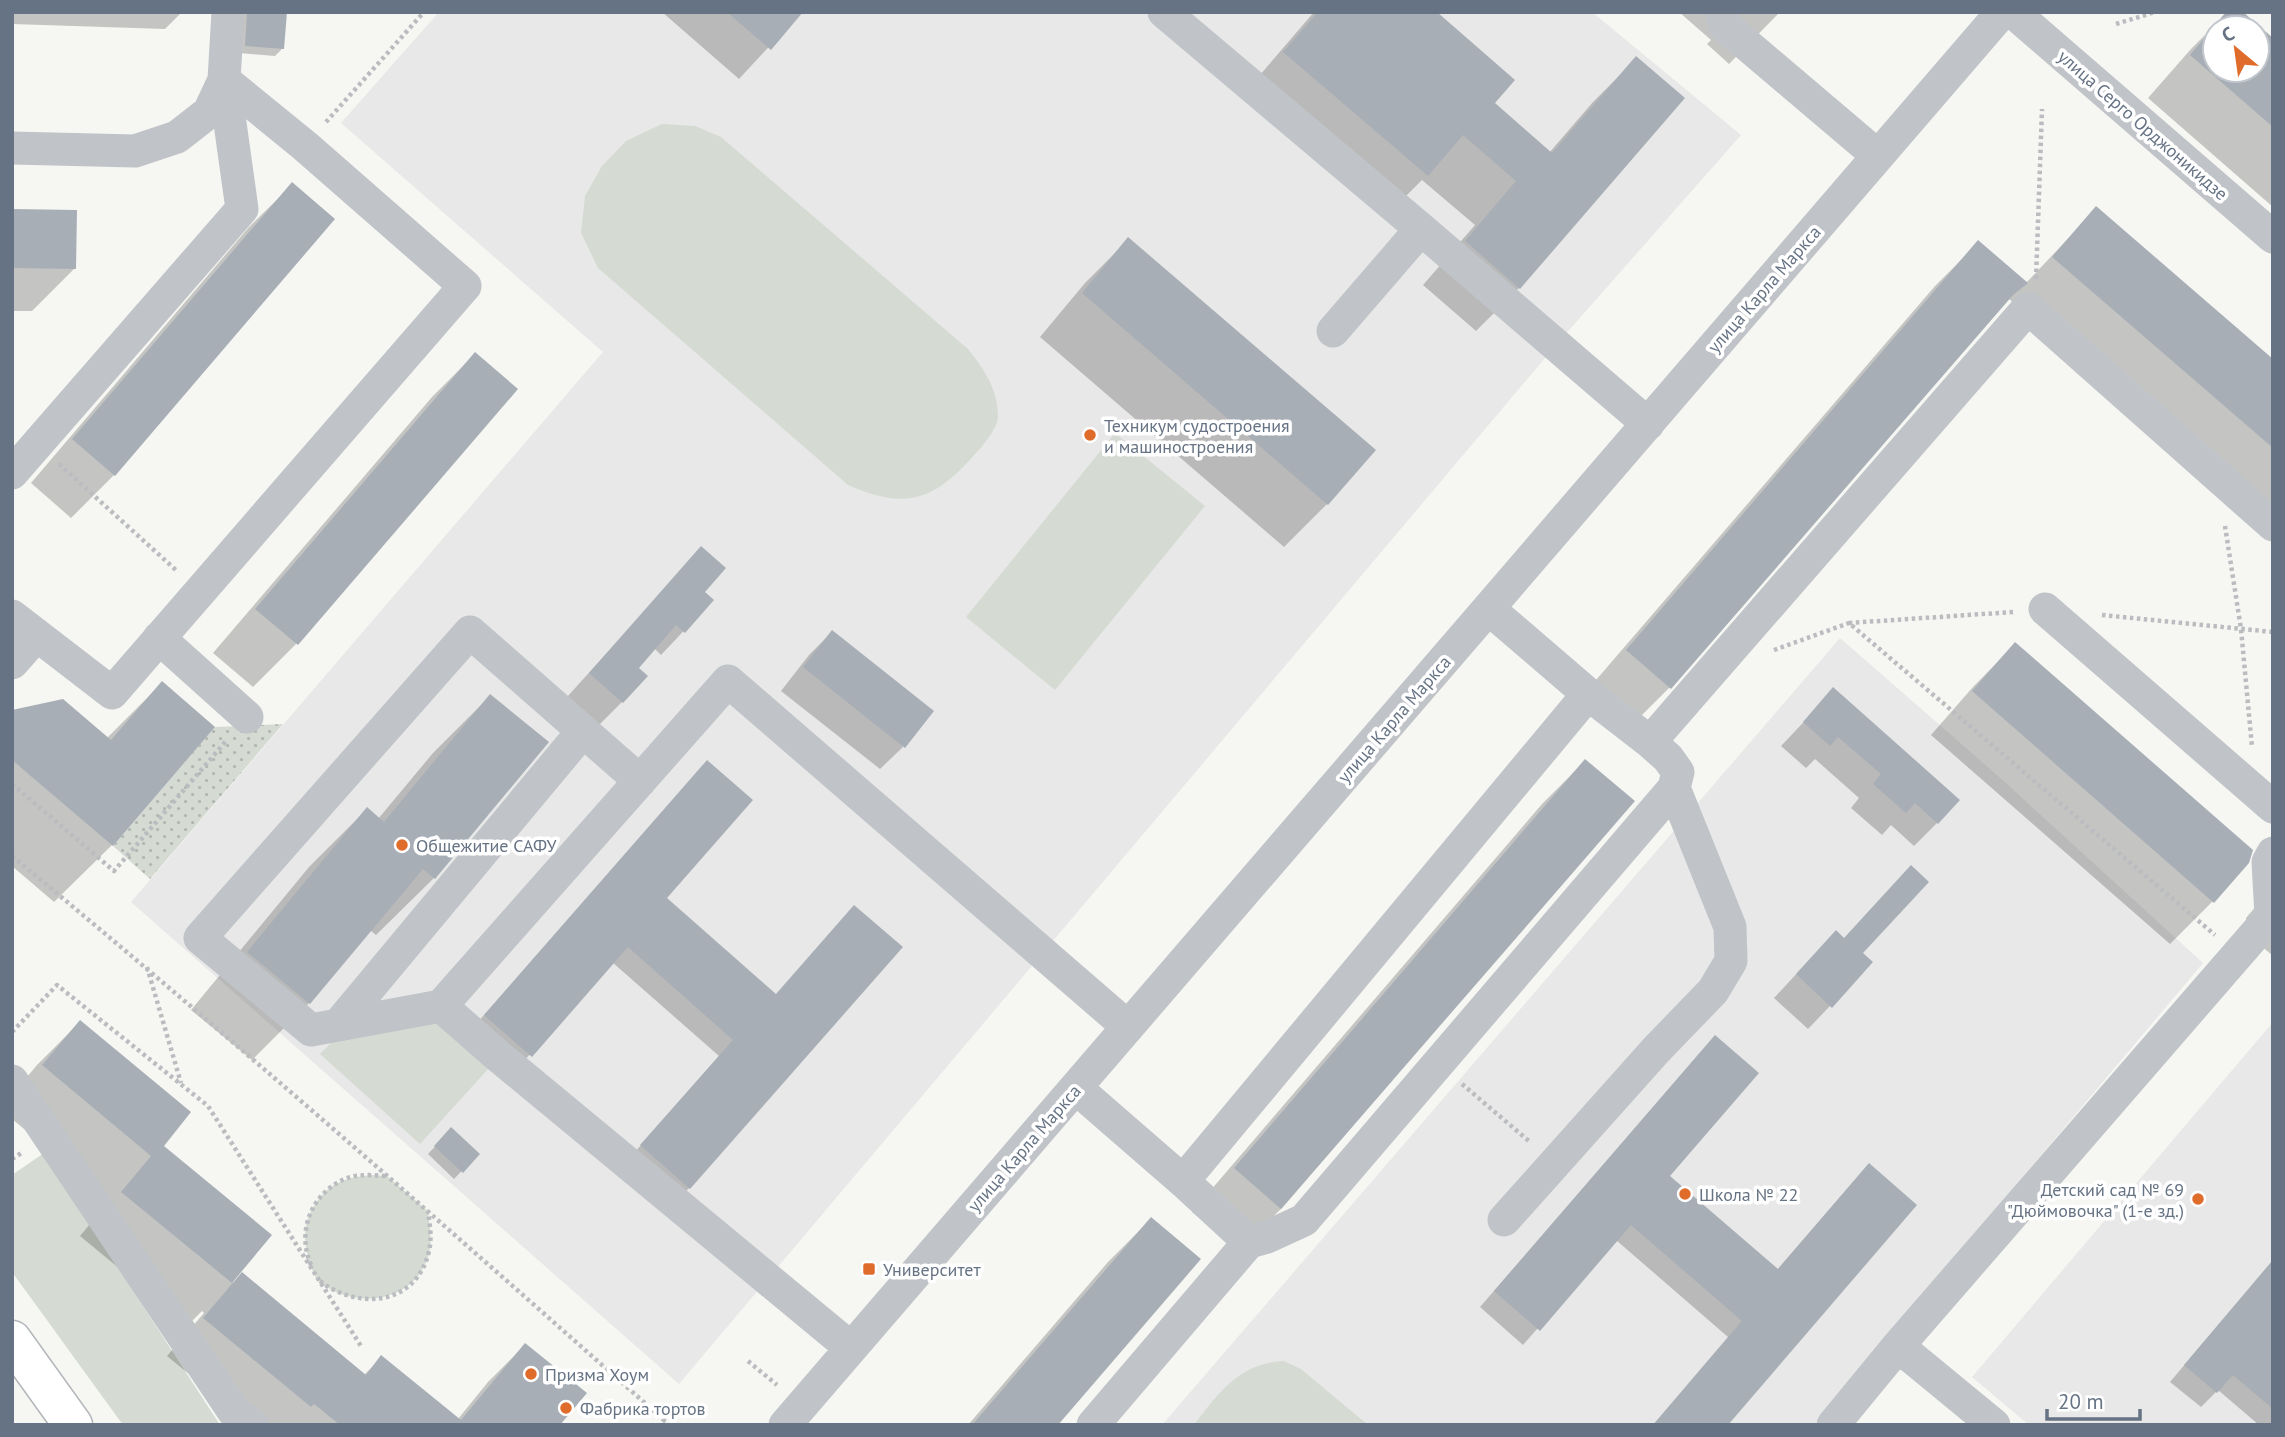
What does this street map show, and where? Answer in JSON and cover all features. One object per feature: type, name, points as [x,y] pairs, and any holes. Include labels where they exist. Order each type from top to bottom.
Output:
[{"type":"main road","points":[[12,1340],[73,1425]]},
{"type":"street","points":[[12,473],[242,209],[224,80],[228,12]]},
{"type":"street","points":[[1164,12],[1648,424]]},
{"type":"street","points":[[1721,12],[1726,27],[1878,156]]},
{"type":"street","name":"улица Карла Маркса","points":[[785,1425],[2003,12]]},
{"type":"street","name":"улица Серго Орджоникидзе","points":[[2013,12],[2273,237]]},
{"type":"street","points":[[12,663],[24,626],[112,693],[465,286],[305,146],[224,80]]},
{"type":"street","points":[[12,148],[135,151],[145,148],[177,137],[209,112],[224,80]]},
{"type":"street","points":[[1333,331],[1421,229]]},
{"type":"street","points":[[1650,743],[2028,308],[2273,525]]},
{"type":"street","points":[[1093,1425],[1249,1242],[1304,1220],[1674,788],[1678,772],[1668,758],[1489,609]]},
{"type":"street","points":[[2045,609],[2264,799]]},
{"type":"street","points":[[640,780],[470,632],[200,938],[311,1030],[441,1006],[728,681],[1128,1027]]},
{"type":"street","points":[[159,638],[247,718]]},
{"type":"street","points":[[1183,1181],[1588,694]]},
{"type":"street","points":[[339,1024],[583,731]]},
{"type":"street","points":[[1504,1220],[1656,1050],[1713,991],[1731,961],[1730,927],[1674,788]]},
{"type":"street","points":[[1833,1425],[1898,1346],[2271,916],[2267,862],[2273,853]]},
{"type":"street","points":[[441,1006],[851,1348]]},
{"type":"street","points":[[12,1081],[234,1412],[253,1425]]},
{"type":"street","points":[[1076,1088],[1249,1242]]},
{"type":"street","points":[[1898,1346],[1994,1425]]},
{"type":"path","points":[[305,146],[424,12]]},
{"type":"path","points":[[2116,24],[2155,12]]},
{"type":"path","points":[[2042,109],[2035,274],[2048,326]]},
{"type":"path","points":[[38,444],[200,591]]},
{"type":"path","points":[[2218,477],[2264,799]]},
{"type":"path","points":[[1762,654],[1849,623],[2045,609]]},
{"type":"path","points":[[2097,615],[2273,632]]},
{"type":"path","points":[[1849,623],[2237,954]]},
{"type":"path","points":[[12,784],[114,871],[247,718]]},
{"type":"path","points":[[12,856],[147,968],[428,1211],[664,1420],[660,1425]]},
{"type":"path","points":[[147,968],[181,1084]]},
{"type":"path","points":[[12,1032],[57,985],[208,1106],[361,1346]]},
{"type":"path","points":[[1436,1066],[1487,1104],[1555,1163]]},
{"type":"path","points":[[387,1176],[350,1177],[331,1186],[317,1202],[307,1219],[304,1239],[317,1278],[333,1291],[351,1298],[368,1300],[393,1296],[411,1284],[423,1267],[430,1250],[428,1211]]},
{"type":"path","points":[[748,1361],[784,1391]]},
{"type":"shaded area","points":[[439,12],[1592,12],[1741,135],[1556,345],[679,1384],[131,902],[603,352],[341,123]]},
{"type":"shaded area","points":[[662,124],[695,126],[721,137],[968,349],[989,380],[996,397],[998,417],[983,446],[947,481],[933,491],[904,499],[887,498],[848,485],[598,268],[581,233],[585,196],[602,166],[626,141]]},
{"type":"shaded area","points":[[1115,433],[1205,506],[1055,690],[966,617]]},
{"type":"shaded area","name":"Школа № 22","points":[[1840,638],[1997,775],[2203,963],[1814,1425],[1162,1425]]},
{"type":"shaded area","points":[[283,724],[150,879],[113,846],[215,727]]},
{"type":"shaded area","points":[[432,1017],[489,1068],[420,1144],[320,1054],[341,1033]]},
{"type":"shaded area","name":"Детский сад № 69 \"Дюймовочка\" (1-е зд.)","points":[[2273,1022],[2273,1425],[2029,1425],[1972,1377]]},
{"type":"shaded area","points":[[44,1153],[220,1425],[123,1425],[12,1272],[12,1175]]},
{"type":"shaded area","points":[[372,1175],[387,1176],[428,1211],[431,1234],[430,1249],[418,1277],[395,1293],[367,1299],[338,1293],[323,1285],[311,1267],[305,1238],[307,1220],[323,1194],[343,1181]]},
{"type":"shaded area","points":[[1284,1361],[1301,1369],[1368,1425],[1194,1425],[1212,1401],[1243,1373],[1255,1367]]},
{"type":"building","points":[[247,12],[287,12],[284,49],[245,46]]},
{"type":"building","points":[[727,12],[803,12],[771,50]]},
{"type":"building","points":[[1318,12],[1437,12],[1515,80],[1495,103],[1552,153],[1636,56],[1685,98],[1520,289],[1465,241],[1516,181],[1463,135],[1428,176],[1283,52]]},
{"type":"building","points":[[2226,12],[2245,14],[2224,14]]},
{"type":"building","points":[[2271,36],[2273,38],[2273,127],[2223,84],[2271,84]]},
{"type":"building","points":[[2201,42],[2201,65],[2190,55]]},
{"type":"building","points":[[292,182],[335,219],[115,476],[72,439]]},
{"type":"building","points":[[2096,206],[2273,359],[2273,448],[2052,257]]},
{"type":"building","points":[[12,209],[77,210],[76,269],[12,268]]},
{"type":"building","points":[[1128,237],[1376,450],[1328,505],[1082,293]]},
{"type":"building","points":[[1978,240],[2028,283],[2013,295],[1671,689],[1626,650]]},
{"type":"building","points":[[475,352],[518,389],[298,645],[255,609]]},
{"type":"building","points":[[701,546],[726,568],[705,592],[714,600],[685,633],[676,625],[639,668],[648,676],[623,703],[589,673]]},
{"type":"building","points":[[832,630],[934,711],[905,748],[803,667]]},
{"type":"building","points":[[2015,642],[2253,850],[2249,863],[2214,903],[1972,691]]},
{"type":"building","points":[[162,681],[215,727],[113,846],[12,760],[12,710],[63,699],[111,740]]},
{"type":"building","points":[[1833,687],[1960,800],[1938,824],[1915,803],[1906,813],[1873,784],[1881,774],[1838,737],[1830,746],[1803,722]]},
{"type":"building","name":"Общежитие САФУ","points":[[490,694],[549,742],[435,879],[423,869],[310,1004],[247,952],[367,807],[384,822]]},
{"type":"building","points":[[1585,759],[1635,801],[1281,1209],[1234,1168]]},
{"type":"building","points":[[707,760],[753,800],[667,898],[776,994],[854,905],[903,947],[690,1189],[640,1145],[733,1040],[628,947],[532,1057],[484,1015]]},
{"type":"building","points":[[1911,865],[1929,882],[1863,953],[1873,962],[1832,1008],[1796,974],[1836,930],[1844,938]]},
{"type":"building","points":[[80,1020],[191,1112],[164,1146],[272,1235],[232,1283],[121,1192],[151,1156],[42,1065]]},
{"type":"building","points":[[1715,1035],[1759,1073],[1670,1176],[1778,1269],[1869,1163],[1917,1205],[1728,1425],[1653,1425],[1742,1321],[1631,1225],[1540,1331],[1494,1291]]},
{"type":"building","points":[[451,1127],[480,1154],[463,1173],[434,1146]]},
{"type":"building","points":[[1151,1217],[1201,1259],[1058,1425],[972,1425]]},
{"type":"building","points":[[2273,1260],[2273,1409],[2233,1375],[2217,1393],[2184,1365]]},
{"type":"building","points":[[242,1272],[366,1375],[381,1355],[461,1420],[525,1343],[587,1393],[560,1425],[340,1425],[314,1404],[311,1407],[203,1318]]},
{"type":"place","name":"Техникум судостроения и машиностроения","points":[[1090,435]]},
{"type":"place","name":"Общежитие САФУ","points":[[402,845]]},
{"type":"place","name":"Школа № 22","points":[[1685,1194]]},
{"type":"place","name":"Детский сад № 69 \"Дюймовочка\" (1-е зд.)","points":[[2198,1199]]},
{"type":"place","name":"Университет","points":[[869,1269]]},
{"type":"place","name":"Призма Хоум","points":[[531,1374]]},
{"type":"place","name":"Фабрика тортов","points":[[566,1408]]}]
